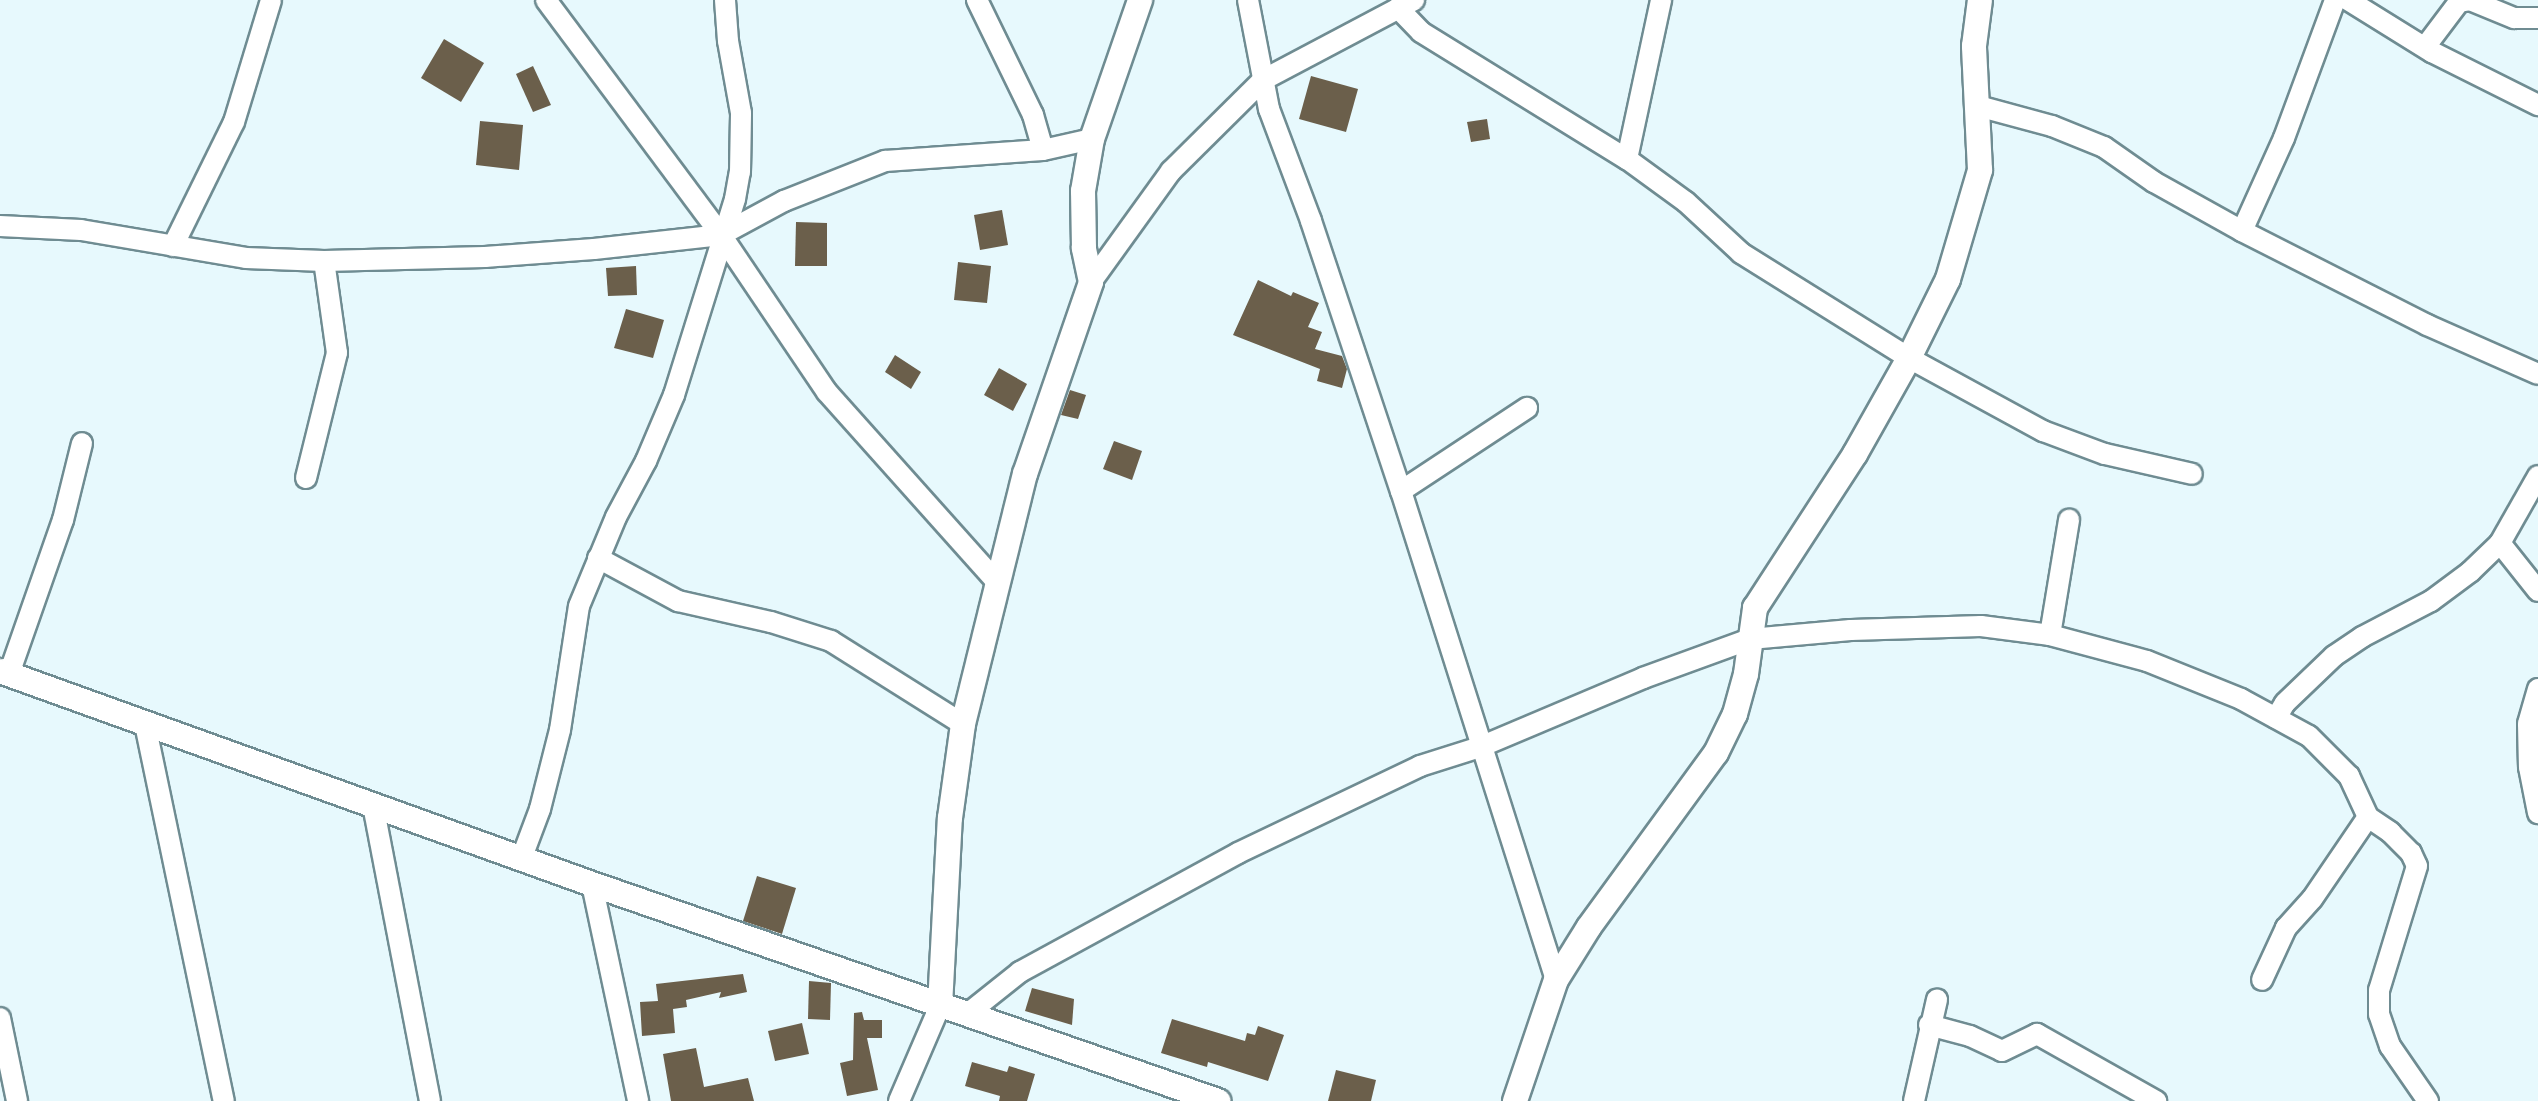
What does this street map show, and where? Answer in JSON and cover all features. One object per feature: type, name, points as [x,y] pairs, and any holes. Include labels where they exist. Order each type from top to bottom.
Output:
[{"type":"street","points":[[173,246],[234,122],[271,0]]},
{"type":"street","points":[[546,0],[721,235],[827,392],[998,583]]},
{"type":"street","points":[[522,857],[540,809],[560,730],[579,606],[674,395],[700,320],[721,235],[735,199],[740,172],[741,113],[728,41],[725,0]]},
{"type":"street","points":[[977,0],[1033,115],[1043,150]]},
{"type":"street","points":[[1091,282],[1084,248],[1083,191],[1092,139],[1140,0]]},
{"type":"street","points":[[1248,0],[1269,109],[1311,221],[1401,491],[1556,980]]},
{"type":"street","points":[[1627,159],[1661,0]]},
{"type":"street","points":[[1515,1101],[1556,980],[1589,927],[1716,753],[1735,714],[1755,608],[1855,454],[1909,358],[1948,279],[1980,170],[1974,46],[1980,0]]},
{"type":"street","points":[[2242,231],[2284,138],[2335,0]]},
{"type":"street","points":[[2348,0],[2425,47],[2538,105]]},
{"type":"street","points":[[2425,47],[2459,2],[2470,0],[2514,18],[2538,18]]},
{"type":"street","points":[[899,1101],[940,1006],[950,818],[963,724],[1025,474],[1091,282],[1171,171],[1263,80],[1406,4],[1421,32],[1627,159],[1686,202],[1741,253],[1909,358],[2043,431],[2105,454],[2192,474]]},
{"type":"street","points":[[1978,106],[2052,126],[2104,147],[2154,182],[2242,231],[2427,325],[2538,374]]},
{"type":"street","points":[[0,226],[81,230],[246,258],[324,261],[485,257],[721,235],[784,201],[885,161],[1043,150],[1092,139]]},
{"type":"street","points":[[306,478],[337,353],[324,261]]},
{"type":"street","points":[[1401,491],[1527,408]]},
{"type":"street","points":[[82,443],[63,520],[4,673],[592,884],[1218,1101]]},
{"type":"street","points":[[2276,718],[2285,703],[2334,656],[2362,637],[2431,601],[2470,572],[2500,543],[2538,476]]},
{"type":"street","points":[[2050,635],[2069,520]]},
{"type":"street","points":[[2500,543],[2538,591]]},
{"type":"street","points":[[598,558],[678,601],[771,622],[831,641],[963,724]]},
{"type":"street","points":[[966,1015],[1020,972],[1238,853],[1420,766],[1480,747],[1643,678],[1750,639],[1851,630],[1981,626],[2050,635],[2147,661],[2241,699],[2309,736],[2349,776],[2368,817],[2390,832],[2411,853],[2417,866],[2379,990],[2379,1014],[2390,1046],[2428,1101]]},
{"type":"street","points":[[2538,689],[2528,724],[2529,767],[2538,813]]},
{"type":"street","points":[[145,724],[224,1101]]},
{"type":"street","points":[[373,805],[430,1101]]},
{"type":"street","points":[[2262,980],[2286,928],[2319,889],[2368,817]]},
{"type":"street","points":[[592,884],[638,1101]]},
{"type":"street","points":[[1914,1101],[1937,1000]]},
{"type":"street","points":[[0,1018],[17,1101]]},
{"type":"street","points":[[1929,1025],[1970,1036],[2002,1051],[2037,1034],[2156,1101]]},
{"type":"building","points":[[444,39],[484,63],[461,102],[421,78]]},
{"type":"building","points":[[533,66],[551,105],[533,112],[516,74]]},
{"type":"building","points":[[1311,76],[1358,89],[1346,132],[1299,119]]},
{"type":"building","points":[[1487,119],[1490,139],[1471,142],[1467,122]]},
{"type":"building","points":[[480,121],[523,125],[519,170],[476,165]]},
{"type":"building","points":[[1002,210],[1008,245],[980,250],[974,215]]},
{"type":"building","points":[[796,222],[827,223],[827,266],[795,266]]},
{"type":"building","points":[[958,262],[991,266],[987,303],[954,300]]},
{"type":"building","points":[[636,266],[637,295],[608,296],[606,268]]},
{"type":"building","points":[[1258,280],[1291,296],[1293,292],[1319,303],[1308,327],[1322,332],[1315,349],[1342,356],[1347,369],[1342,388],[1317,381],[1320,369],[1233,335]]},
{"type":"building","points":[[626,309],[664,320],[653,358],[614,348]]},
{"type":"building","points":[[895,355],[921,372],[911,389],[885,372]]},
{"type":"building","points":[[999,368],[1027,384],[1013,411],[984,395]]},
{"type":"building","points":[[1070,390],[1086,395],[1078,419],[1061,415]]},
{"type":"building","points":[[1114,441],[1142,451],[1132,480],[1103,469]]},
{"type":"building","points":[[757,876],[796,888],[782,934],[743,921]]},
{"type":"building","points":[[743,974],[747,992],[719,998],[721,992],[686,1000],[687,1007],[673,1009],[675,1033],[642,1036],[640,1002],[658,1001],[656,984]]},
{"type":"building","points":[[809,981],[831,983],[830,1020],[808,1019]]},
{"type":"building","points":[[1032,988],[1074,999],[1072,1025],[1025,1011]]},
{"type":"building","points":[[862,1012],[864,1020],[882,1020],[882,1038],[867,1038],[878,1090],[847,1096],[840,1063],[853,1060],[854,1013]]},
{"type":"building","points":[[1172,1019],[1245,1041],[1247,1033],[1255,1035],[1258,1026],[1284,1035],[1268,1081],[1208,1062],[1207,1067],[1161,1053]]},
{"type":"building","points":[[802,1023],[809,1054],[775,1061],[768,1031]]},
{"type":"building","points":[[696,1048],[704,1087],[748,1078],[754,1101],[671,1101],[663,1054]]},
{"type":"building","points":[[972,1062],[1007,1072],[1009,1066],[1035,1074],[1027,1101],[999,1101],[1000,1096],[965,1086]]},
{"type":"building","points":[[1336,1070],[1376,1080],[1371,1101],[1328,1101]]}]
